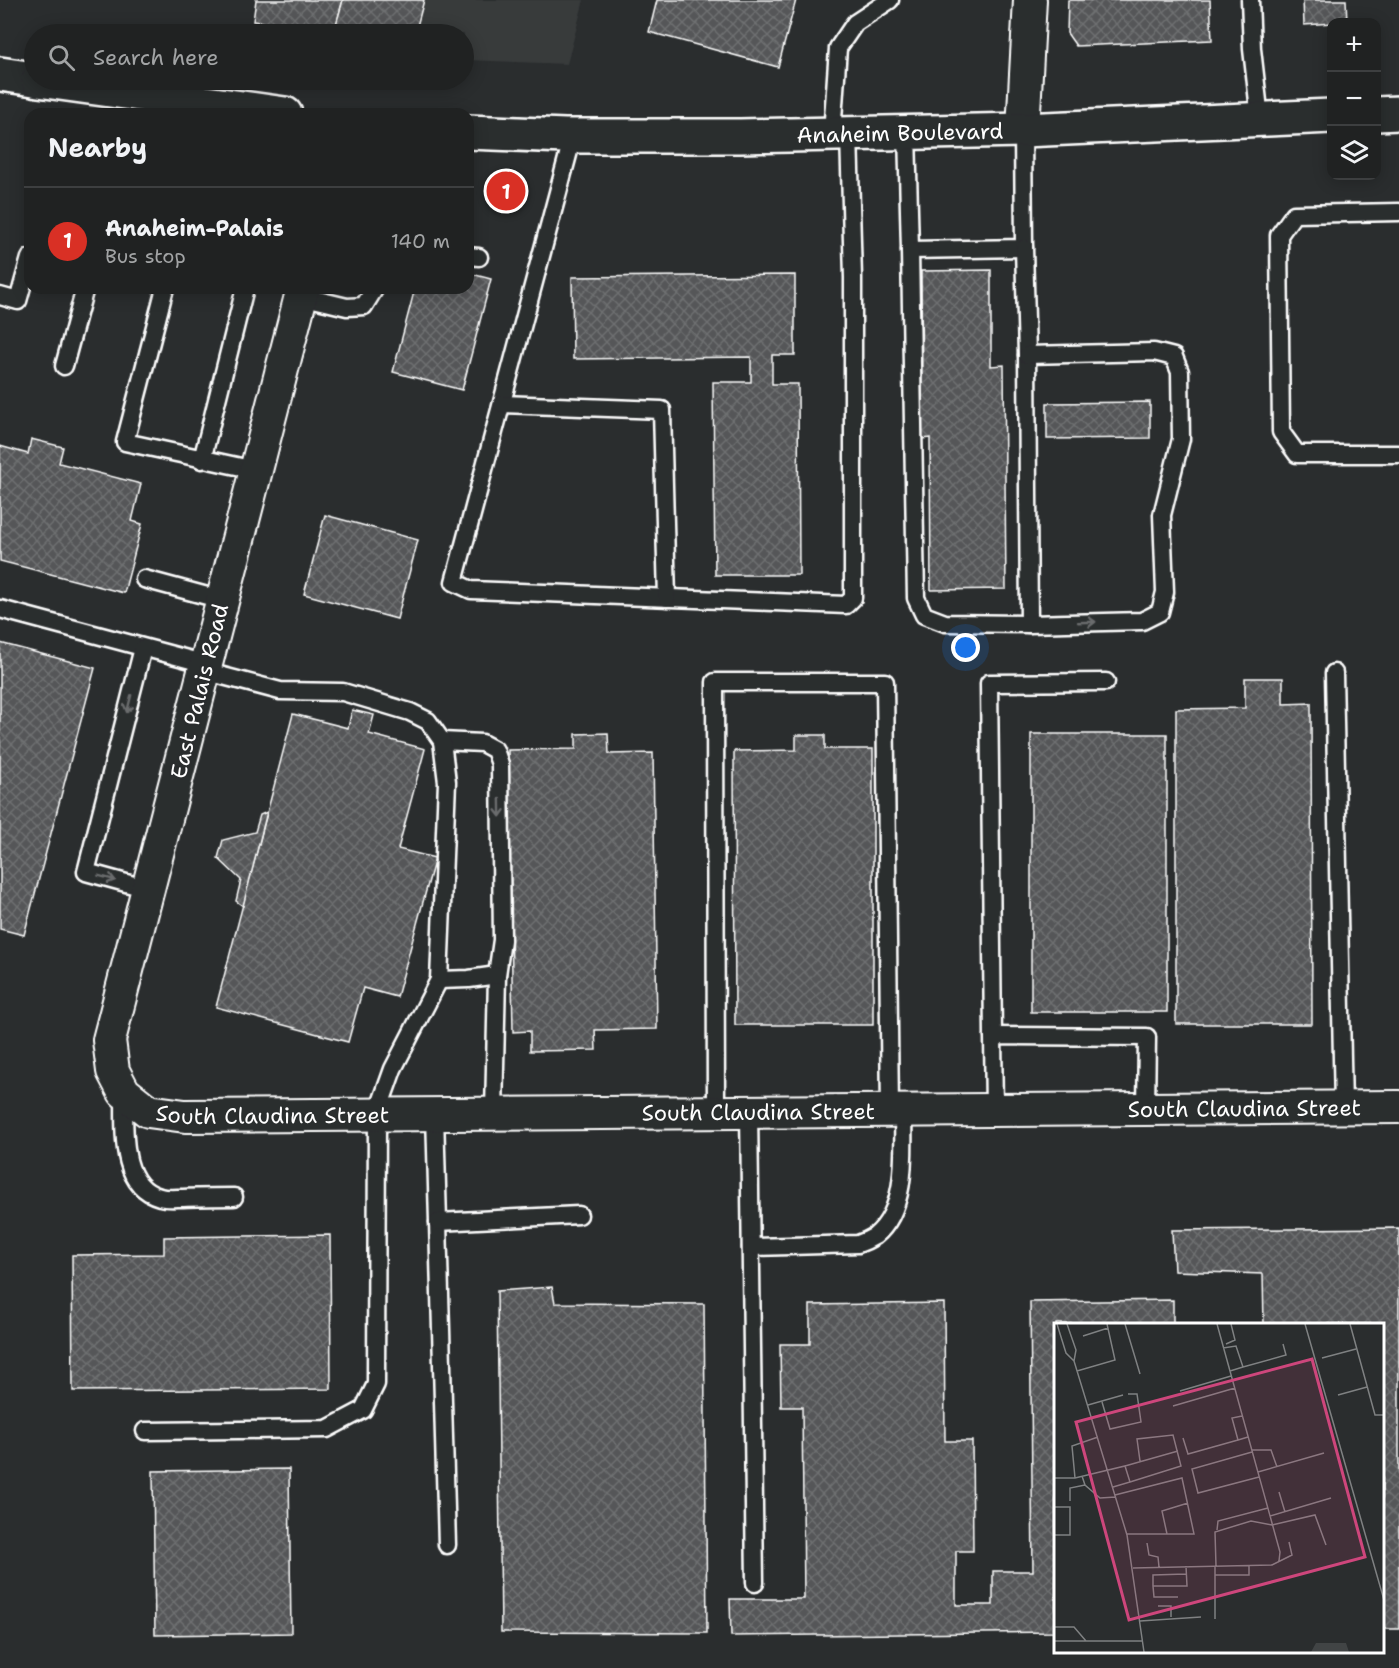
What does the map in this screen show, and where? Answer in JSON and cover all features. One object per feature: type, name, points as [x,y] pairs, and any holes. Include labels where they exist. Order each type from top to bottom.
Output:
[{"type":"main road","points":[[0,74],[24,77]]},
{"type":"main road","points":[[114,90],[242,108]]},
{"type":"main road","points":[[1381,114],[1399,113]]},
{"type":"main road","name":"Anaheim Boulevard","points":[[474,132],[573,136],[740,136],[1023,130],[1327,116]]},
{"type":"street","points":[[1023,130],[1030,0]]},
{"type":"street","name":"East Palais Road","points":[[124,1092],[113,1071],[109,1040],[301,294]]},
{"type":"street","name":"South Claudina Street","points":[[124,1092],[148,1111],[185,1116],[1399,1107]]},
{"type":"lane","points":[[573,136],[454,582],[471,590],[846,605],[853,598],[853,278],[841,133],[838,48],[855,23],[890,0]]},
{"type":"lane","points":[[1250,0],[1252,50],[1260,119]]},
{"type":"lane","points":[[1023,130],[1029,624]]},
{"type":"lane","points":[[907,132],[916,598],[924,615],[945,623],[1029,624],[1142,621],[1160,612],[1165,592],[1162,515],[1180,439],[1180,372],[1174,357],[1154,352],[1027,355]]},
{"type":"lane","points":[[1399,212],[1294,214],[1279,235],[1281,432],[1297,454],[1399,454]]},
{"type":"lane","points":[[910,250],[1024,248]]},
{"type":"lane","points":[[0,296],[18,301],[24,280]]},
{"type":"lane","points":[[64,366],[83,294]]},
{"type":"lane","points":[[163,294],[125,442],[255,471]]},
{"type":"lane","points":[[202,460],[244,294]]},
{"type":"lane","points":[[308,294],[347,307],[364,306],[371,294]]},
{"type":"lane","points":[[502,404],[662,410],[667,598]]},
{"type":"lane","points":[[144,579],[222,600]]},
{"type":"lane","points":[[0,609],[143,648],[280,691],[343,692],[410,712],[428,721],[442,741],[447,782],[439,980],[393,1070],[377,1114],[376,1384],[363,1410],[327,1429],[145,1431]]},
{"type":"lane","points":[[143,648],[86,872],[148,889]]},
{"type":"lane","points":[[1334,673],[1343,1107]]},
{"type":"lane","points":[[716,1112],[715,682],[885,681],[896,1110],[902,1173],[899,1196],[892,1215],[883,1228],[874,1237],[858,1244],[751,1247]]},
{"type":"lane","points":[[994,1110],[989,683],[1106,682]]},
{"type":"lane","points":[[442,741],[482,743],[495,750],[500,764],[502,940],[497,975],[494,1113]]},
{"type":"lane","points":[[439,980],[469,980],[497,975]]},
{"type":"lane","points":[[993,1036],[1147,1037],[1146,1108]]},
{"type":"lane","points":[[124,1092],[125,1144],[130,1172],[144,1191],[162,1198],[234,1197]]},
{"type":"lane","points":[[749,1111],[755,1583]]},
{"type":"lane","points":[[435,1114],[447,1545]]},
{"type":"lane","points":[[438,1222],[579,1215]]},
{"type":"shaded area","points":[[343,0],[584,0],[567,64],[474,60],[474,24],[336,24]]},
{"type":"building","points":[[256,0],[343,0],[336,24],[273,24],[253,21]]},
{"type":"building","points":[[343,0],[424,0],[418,24],[336,24]]},
{"type":"building","points":[[657,0],[796,0],[778,67],[649,32]]},
{"type":"building","points":[[1068,0],[1210,0],[1212,40],[1076,46],[1067,33]]},
{"type":"building","points":[[1303,0],[1346,0],[1347,18],[1327,18],[1327,23],[1304,25]]},
{"type":"building","points":[[991,270],[991,366],[1004,365],[1006,589],[931,590],[930,438],[922,439],[921,271]]},
{"type":"building","points":[[474,275],[491,279],[462,390],[393,372],[413,294],[474,294]]},
{"type":"building","points":[[795,275],[795,355],[772,355],[772,384],[798,384],[799,575],[715,575],[713,382],[751,382],[751,357],[573,359],[572,277]]},
{"type":"building","points":[[1150,402],[1150,438],[1047,439],[1047,403]]},
{"type":"building","points":[[31,439],[63,447],[59,463],[141,484],[132,521],[142,524],[124,593],[0,561],[0,446],[28,454]]},
{"type":"building","points":[[325,515],[418,540],[397,619],[304,594]]},
{"type":"building","points":[[0,643],[95,668],[24,935],[0,929]]},
{"type":"building","points":[[1245,678],[1283,678],[1283,704],[1311,703],[1312,1024],[1176,1024],[1176,709],[1245,708]]},
{"type":"building","points":[[352,710],[374,715],[369,734],[425,749],[398,849],[435,858],[397,997],[363,988],[348,1042],[216,1007],[293,714],[348,728]]},
{"type":"building","points":[[608,733],[609,754],[653,753],[657,1029],[595,1030],[596,1050],[530,1051],[530,1031],[513,1032],[508,750],[576,749],[576,734]]},
{"type":"building","points":[[1031,734],[1167,734],[1167,1012],[1031,1012]]},
{"type":"building","points":[[796,735],[825,735],[825,749],[873,749],[873,1025],[735,1025],[734,751],[796,750]]},
{"type":"building","points":[[267,812],[243,906],[236,901],[241,880],[218,858],[223,840],[255,832],[260,815]]},
{"type":"building","points":[[1399,1228],[1399,1629],[1384,1629],[1384,1323],[1264,1323],[1263,1274],[1174,1271],[1172,1230]]},
{"type":"building","points":[[330,1235],[331,1389],[73,1391],[72,1255],[164,1254],[164,1237]]},
{"type":"building","points":[[552,1287],[555,1303],[704,1304],[707,1633],[501,1632],[497,1291]]},
{"type":"building","points":[[1173,1300],[1173,1323],[1054,1323],[1054,1632],[731,1636],[730,1599],[804,1599],[802,1407],[781,1407],[780,1344],[810,1344],[810,1305],[944,1303],[945,1441],[972,1441],[973,1551],[956,1551],[956,1605],[993,1605],[993,1571],[1033,1571],[1030,1302]]},
{"type":"building","points":[[289,1469],[291,1633],[155,1635],[153,1471]]},
{"type":"place","name":"Anaheim-Palais","points":[[506,191]]}]
